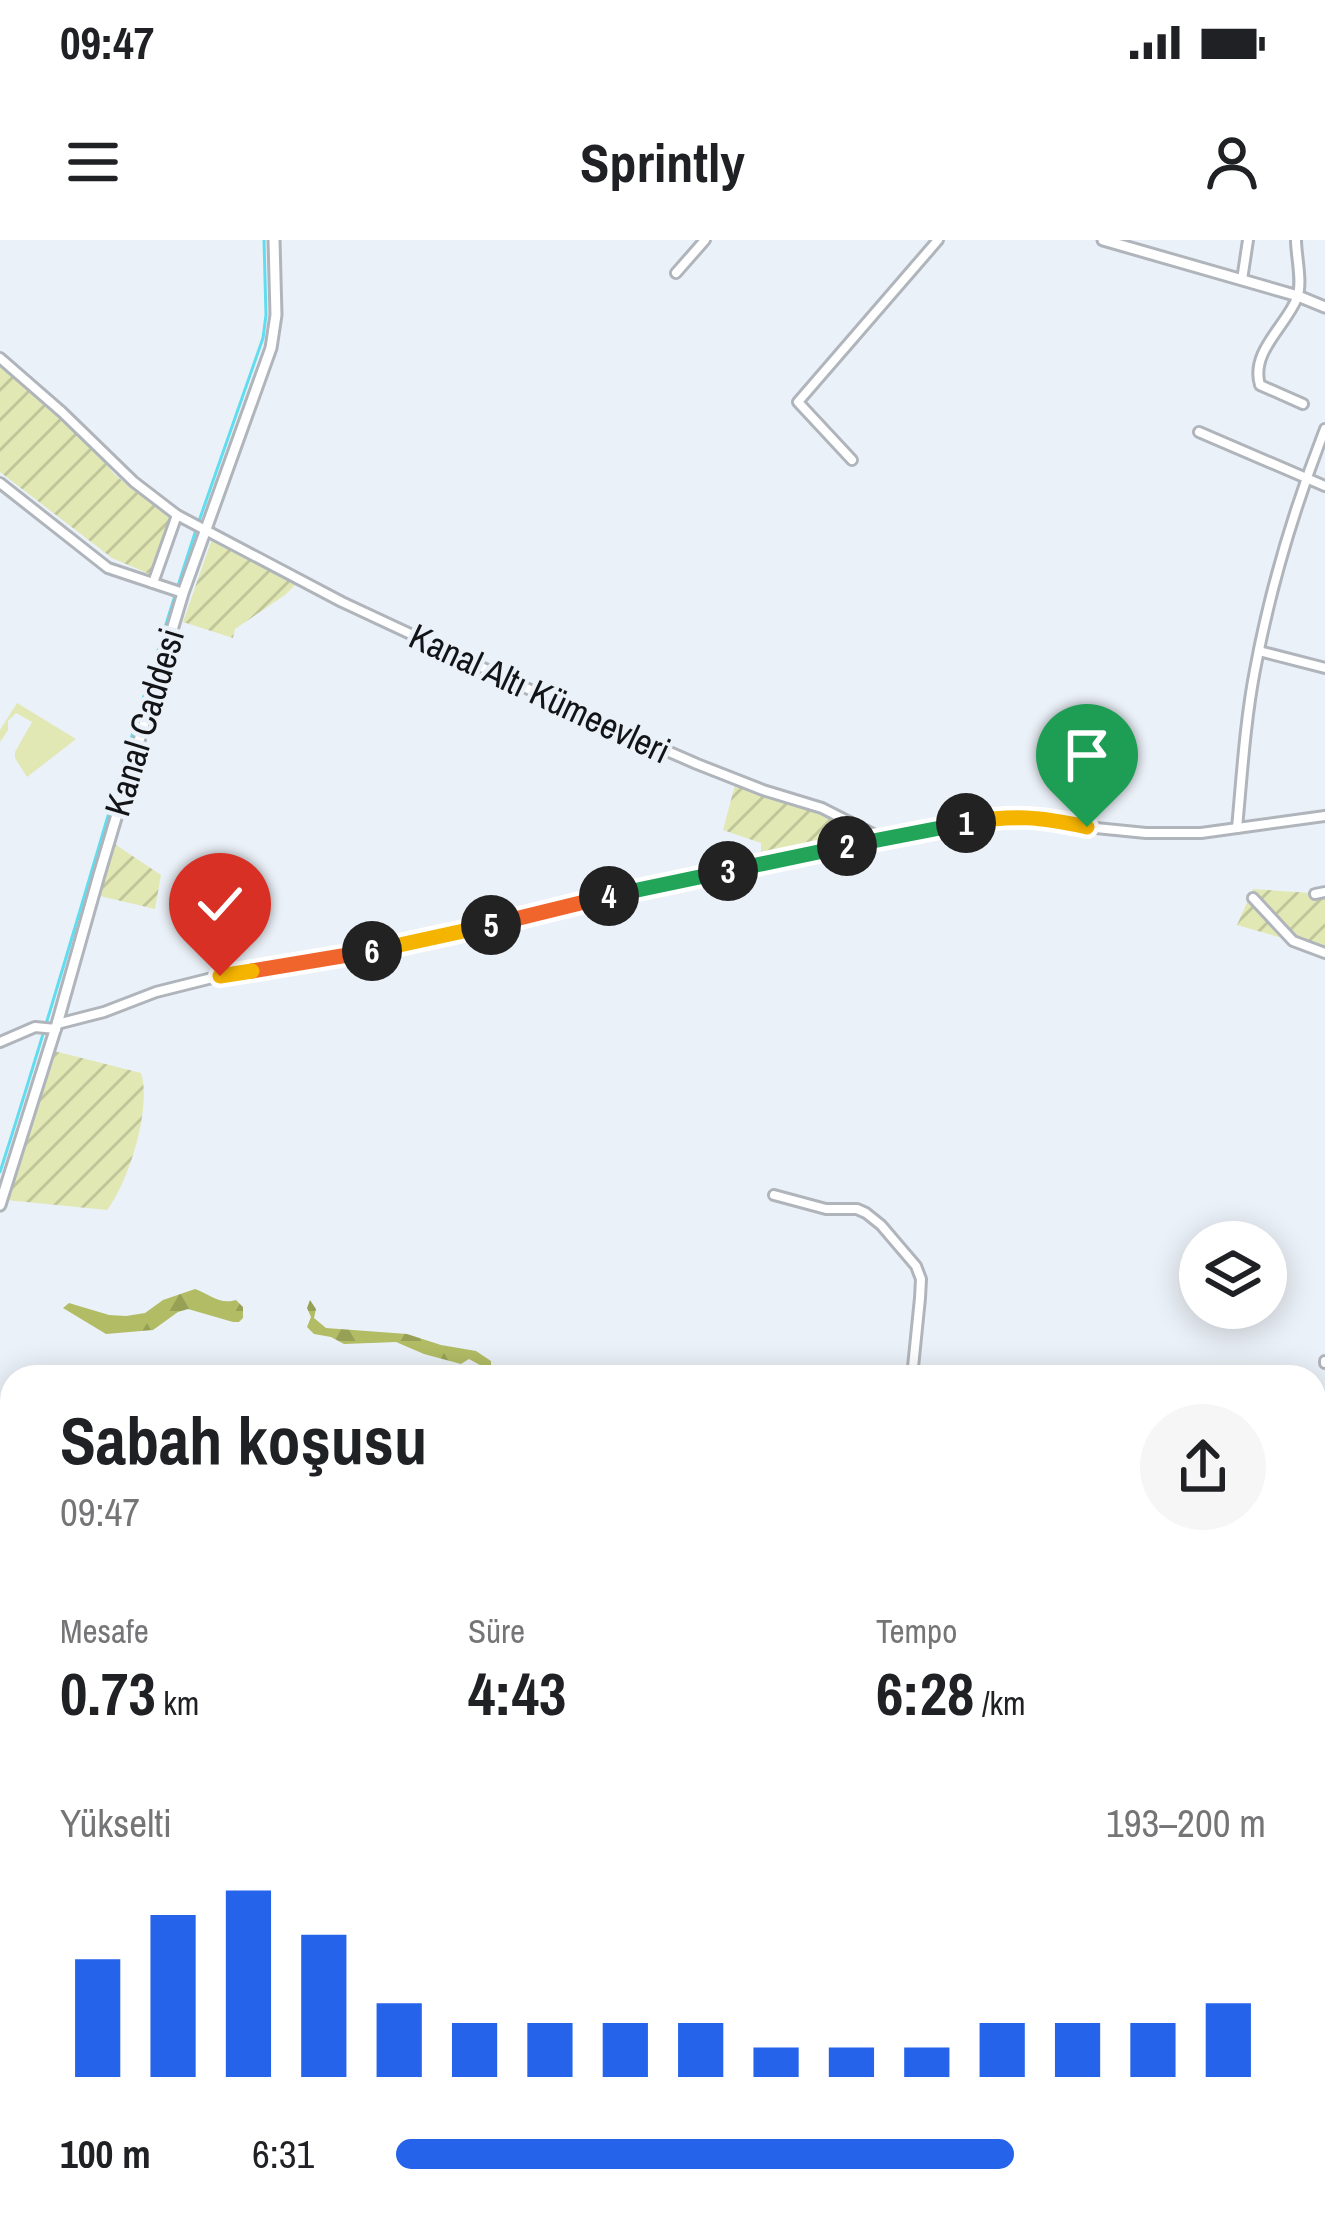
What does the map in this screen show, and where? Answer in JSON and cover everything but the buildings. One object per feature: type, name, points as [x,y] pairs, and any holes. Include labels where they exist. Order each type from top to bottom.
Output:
[{"type":"street","name":"Kanal Caddesi","points":[[0,1205],[183,593],[272,348],[274,240]]},
{"type":"street","points":[[676,273],[705,240]]},
{"type":"street","points":[[852,460],[798,402],[938,240]]},
{"type":"street","points":[[1103,240],[1325,307]]},
{"type":"street","points":[[1242,280],[1248,240]]},
{"type":"street","points":[[1296,240],[1298,296],[1261,358],[1257,377],[1260,385],[1303,404]]},
{"type":"street","name":"Kanal Altı Kümeevleri","points":[[0,358],[134,482],[177,515],[342,602],[584,715],[697,764],[822,808],[881,838]]},
{"type":"street","points":[[1237,828],[1259,651],[1306,477],[1325,429]]},
{"type":"street","points":[[1199,432],[1325,486]]},
{"type":"street","points":[[0,483],[99,562],[183,593]]},
{"type":"street","points":[[155,584],[177,515]]},
{"type":"street","points":[[1259,651],[1325,668]]},
{"type":"street","points":[[0,1042],[32,1028],[51,1027],[220,976],[407,945],[611,896],[997,818],[1040,817],[1106,829],[1201,833],[1325,816]]},
{"type":"street","points":[[1253,898],[1293,941],[1325,953]]},
{"type":"street","points":[[774,1195],[826,1209],[857,1209],[881,1225],[916,1266],[921,1279],[913,1365]]},
{"type":"green space","points":[[0,364],[84,438],[114,474],[169,511],[171,525],[154,576],[112,558],[0,472]]},
{"type":"green space","points":[[213,536],[297,583],[235,629],[233,638],[183,622]]},
{"type":"green space","points":[[17,703],[76,739],[27,777],[15,752],[32,722],[16,713],[0,742],[0,730]]},
{"type":"green space","points":[[735,785],[834,816],[868,836],[761,856],[761,843],[723,830]]},
{"type":"green space","points":[[113,843],[161,875],[155,909],[100,896]]},
{"type":"green space","points":[[1253,889],[1325,894],[1325,950],[1237,925]]},
{"type":"green space","points":[[54,1051],[141,1073],[143,1105],[136,1143],[107,1210],[6,1200]]},
{"type":"green space","points":[[195,1289],[220,1300],[236,1300],[243,1307],[243,1318],[233,1322],[188,1309],[153,1330],[106,1334],[63,1308],[69,1303],[126,1316],[145,1313],[163,1300]]},
{"type":"green space","points":[[310,1300],[316,1309],[314,1318],[326,1328],[407,1334],[476,1351],[491,1365],[469,1359],[461,1364],[396,1342],[344,1344],[314,1334],[307,1327],[311,1317]]},
{"type":"waterway","points":[[199,521],[263,338],[264,240]]},
{"type":"waterway","points":[[0,1172],[196,530]]},
{"type":"route","points":[[220,976],[407,945],[611,896],[997,818],[1040,817],[1087,827]]}]
